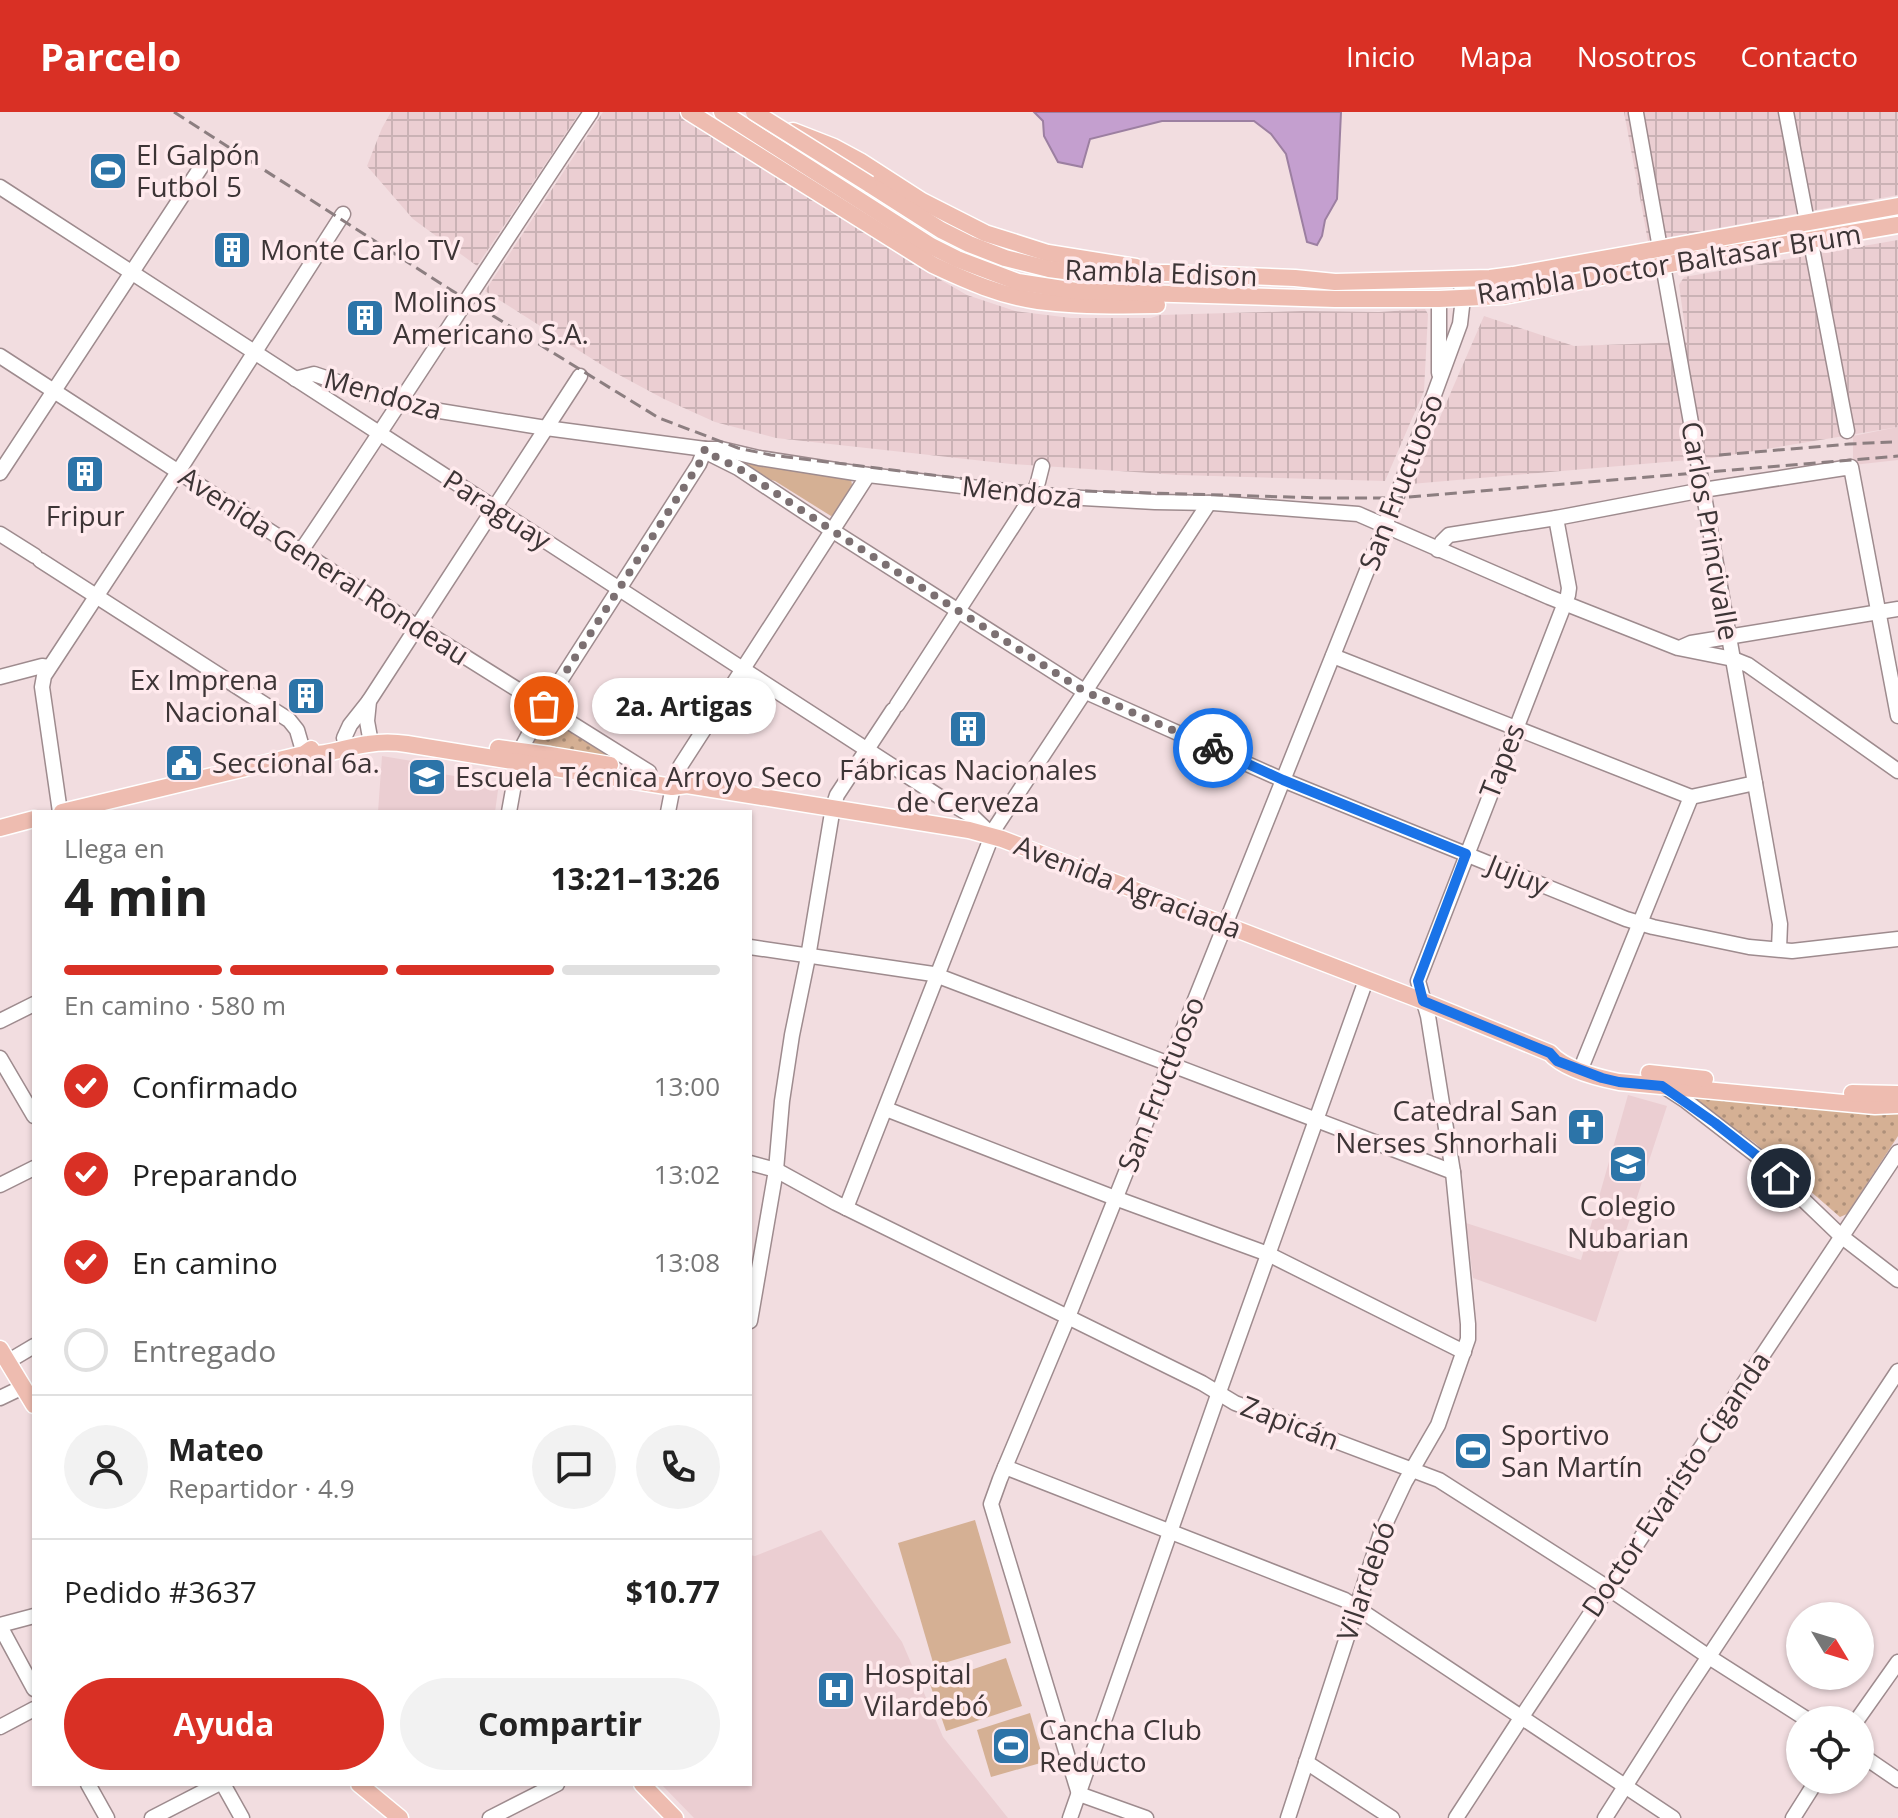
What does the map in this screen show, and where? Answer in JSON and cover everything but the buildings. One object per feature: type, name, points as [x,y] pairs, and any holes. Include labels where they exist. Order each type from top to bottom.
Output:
[{"type":"main road","points":[[689,112],[933,265],[971,283],[1038,301],[1112,306],[1183,304],[1208,295]]},
{"type":"main road","name":"Rambla Edison","points":[[722,112],[864,191],[969,244],[1049,269],[1079,273],[1168,273],[1335,282],[1513,275]]},
{"type":"main road","points":[[754,112],[834,147],[933,207],[985,233],[1048,253],[1168,273]]},
{"type":"main road","name":"Rambla Edison","points":[[754,112],[864,191],[931,246],[1018,282],[1076,291],[1140,294],[1439,299]]},
{"type":"main road","name":"Rambla Doctor Baltasar Brum","points":[[1439,299],[1504,296],[1807,222],[1898,206]]},
{"type":"main road","name":"Rambla Doctor Baltasar Brum","points":[[1513,275],[1567,264],[1810,241],[1898,225]]},
{"type":"main road","name":"Avenida Agraciada","points":[[304,754],[319,744],[344,738],[370,738],[649,772],[678,783]]},
{"type":"main road","name":"Avenida Agraciada","points":[[69,810],[304,754],[321,755],[370,738]]},
{"type":"main road","name":"Avenida Agraciada","points":[[518,756],[992,835],[1550,1053],[1562,1053],[1615,1071],[1871,1095],[1898,1094]]},
{"type":"main road","points":[[0,828],[32,820]]},
{"type":"main road","name":"Avenida Agraciada","points":[[1550,1053],[1557,1061],[1619,1082],[1875,1106],[1898,1105]]},
{"type":"main road","points":[[4,1355],[32,1402]]},
{"type":"main road","points":[[361,1786],[400,1818]]},
{"type":"main road","points":[[644,1786],[675,1818]]},
{"type":"street","points":[[301,551],[591,112]]},
{"type":"street","points":[[1786,112],[1847,431]]},
{"type":"street","name":"Carlos Princivalle","points":[[1636,113],[1780,924],[1779,949]]},
{"type":"street","points":[[0,473],[205,161]]},
{"type":"street","name":"Paraguay","points":[[2,193],[131,272],[972,816],[992,835]]},
{"type":"street","points":[[61,810],[42,687],[44,676],[343,214]]},
{"type":"street","name":"San Fructuoso","points":[[1079,1794],[991,1504],[1385,527],[1460,324],[1463,298],[1460,279]]},
{"type":"street","name":"San Fructuoso","points":[[1439,299],[1439,382]]},
{"type":"street","name":"Avenida General Rondeau","points":[[0,356],[416,626],[649,772]]},
{"type":"street","name":"Mendoza","points":[[295,379],[314,374],[400,403],[450,413],[721,449],[868,475],[1033,495],[1345,512],[1370,518],[1438,550],[1678,648],[1748,665],[1894,765]]},
{"type":"street","points":[[344,738],[580,376]]},
{"type":"street","points":[[509,810],[518,756],[544,706],[699,464],[705,449]]},
{"type":"street","name":"Jujuy","points":[[705,449],[1084,691],[1283,780],[1639,923],[1749,947],[1792,951],[1898,939]]},
{"type":"street","points":[[752,1309],[776,1170],[792,1035],[837,795],[1033,495],[1042,466]]},
{"type":"street","points":[[1438,550],[1449,535],[1851,467],[1898,716]]},
{"type":"street","points":[[669,810],[678,783],[743,669],[868,475]]},
{"type":"street","points":[[846,1208],[992,835],[1209,503]]},
{"type":"street","name":"Tapes","points":[[1453,1172],[1428,1016],[1418,981],[1565,603],[1569,588],[1556,518]]},
{"type":"street","points":[[0,534],[289,720],[297,730],[304,754]]},
{"type":"street","points":[[1678,648],[1691,643],[1898,609]]},
{"type":"street","points":[[1333,656],[1691,797],[1755,783]]},
{"type":"street","points":[[0,677],[49,667]]},
{"type":"street","points":[[369,701],[370,738]]},
{"type":"street","points":[[1584,1061],[1691,797]]},
{"type":"street","points":[[752,947],[938,976],[1453,1172]]},
{"type":"street","points":[[1070,1818],[1366,980]]},
{"type":"street","points":[[0,1021],[32,1005]]},
{"type":"street","points":[[0,1058],[32,1113]]},
{"type":"street","points":[[1662,1086],[1761,1159],[1841,1236],[1898,1280]]},
{"type":"street","points":[[886,1109],[1268,1254],[1464,1352]]},
{"type":"street","name":"Doctor Evaristo Ciganda","points":[[1456,1818],[1898,1152]]},
{"type":"street","name":"Zapicán","points":[[752,1164],[776,1170],[846,1208],[1219,1392],[1235,1403],[1439,1480],[1786,1706]]},
{"type":"street","points":[[0,1185],[32,1169]]},
{"type":"street","name":"Vilardebó","points":[[1288,1818],[1389,1514],[1438,1425],[1468,1339],[1453,1172]]},
{"type":"street","points":[[4,1355],[32,1347]]},
{"type":"street","points":[[1605,1818],[1898,1371]]},
{"type":"street","points":[[0,1398],[23,1387]]},
{"type":"street","points":[[1005,1467],[1345,1600],[1673,1818]]},
{"type":"street","points":[[32,1617],[0,1625],[32,1685]]},
{"type":"street","points":[[1867,1706],[1898,1662]]},
{"type":"street","points":[[0,1727],[32,1710]]},
{"type":"street","points":[[1306,1762],[1392,1818]]},
{"type":"street","points":[[1874,1764],[1898,1780]]},
{"type":"street","points":[[89,1786],[107,1818]]},
{"type":"street","points":[[152,1818],[216,1786]]},
{"type":"street","points":[[221,1786],[242,1818]]},
{"type":"street","points":[[490,1818],[553,1786]]},
{"type":"street","points":[[1079,1794],[1146,1818]]},
{"type":"street","points":[[1800,1816],[1810,1794]]},
{"type":"shaded area","points":[[391,112],[580,112],[477,266],[413,219],[367,166]]},
{"type":"shaded area","points":[[603,112],[683,112],[913,264],[967,295],[1015,311],[1071,318],[1151,318],[1160,315],[1425,309],[1428,314],[1424,391],[1385,481],[1180,475],[1011,464],[776,438],[715,422],[608,369],[485,291]]},
{"type":"shaded area","points":[[1034,112],[1341,112],[1337,199],[1325,220],[1317,245],[1307,242],[1286,154],[1271,134],[1254,121],[1162,121],[1090,139],[1082,167],[1058,162],[1044,136],[1043,121]]},
{"type":"shaded area","points":[[1624,112],[1898,112],[1898,195],[1648,241]]},
{"type":"shaded area","points":[[1898,240],[1898,427],[1712,458],[1411,484],[1484,316],[1574,346],[1687,342],[1679,285],[1684,277]]},
{"type":"shaded area","points":[[1898,427],[1898,460],[1853,465],[1853,436]]},
{"type":"shaded area","points":[[744,461],[851,479],[852,485],[831,516],[740,463]]},
{"type":"shaded area","points":[[547,714],[618,760],[535,748],[532,743]]},
{"type":"shaded area","points":[[382,756],[424,763],[423,771],[499,783],[495,810],[378,810]]},
{"type":"shaded area","name":"Colegio Nubarian","points":[[1628,1095],[1667,1106],[1596,1322],[1473,1278],[1466,1223],[1581,1260]]},
{"type":"shaded area","points":[[1692,1095],[1898,1112],[1898,1136],[1847,1214],[1840,1217],[1755,1143]]},
{"type":"shaded area","points":[[975,1520],[1011,1643],[934,1666],[898,1543]]},
{"type":"shaded area","name":"Hospital Vilardebó","points":[[821,1530],[902,1642],[943,1737],[1008,1818],[694,1818],[663,1786],[752,1786],[752,1555]]},
{"type":"shaded area","points":[[1006,1658],[1022,1706],[946,1731],[930,1684]]},
{"type":"shaded area","name":"Cancha Club Reducto","points":[[1030,1713],[1044,1762],[991,1777],[977,1730]]},
{"type":"railway","points":[[174,112],[451,290],[659,418],[738,448],[771,455],[1030,487],[1323,498],[1396,498],[1898,456]]},
{"type":"railway","points":[[1719,455],[1892,442]]},
{"type":"way so far","points":[[544,706],[699,464],[705,449],[1084,691],[1213,748]]},
{"type":"place","name":"El Galpón Futbol 5","points":[[108,171]]},
{"type":"place","name":"Monte Carlo TV","points":[[232,250]]},
{"type":"place","name":"Molinos Americano S.A.","points":[[365,318]]},
{"type":"place","name":"Fripur","points":[[85,474]]},
{"type":"place","name":"Ex Imprena Nacional","points":[[306,696]]},
{"type":"place","name":"2a. Artigas","points":[[544,706]]},
{"type":"place","name":"Fábricas Nacionales de Cerveza","points":[[968,729]]},
{"type":"place","name":"Seccional 6a.","points":[[184,763]]},
{"type":"place","name":"Escuela Técnica Arroyo Seco","points":[[427,777]]},
{"type":"place","name":"Catedral San Nerses Shnorhali","points":[[1586,1127]]},
{"type":"place","name":"Colegio Nubarian","points":[[1628,1164]]},
{"type":"place","name":"Sportivo San Martín","points":[[1473,1451]]},
{"type":"place","name":"Hospital Vilardebó","points":[[836,1690]]},
{"type":"place","name":"Cancha Club Reducto","points":[[1011,1746]]},
{"type":"route","points":[[1213,748],[1283,780],[1466,854],[1418,981],[1423,1001],[1550,1053],[1557,1061],[1602,1078],[1662,1086],[1715,1123],[1781,1178]]}]
